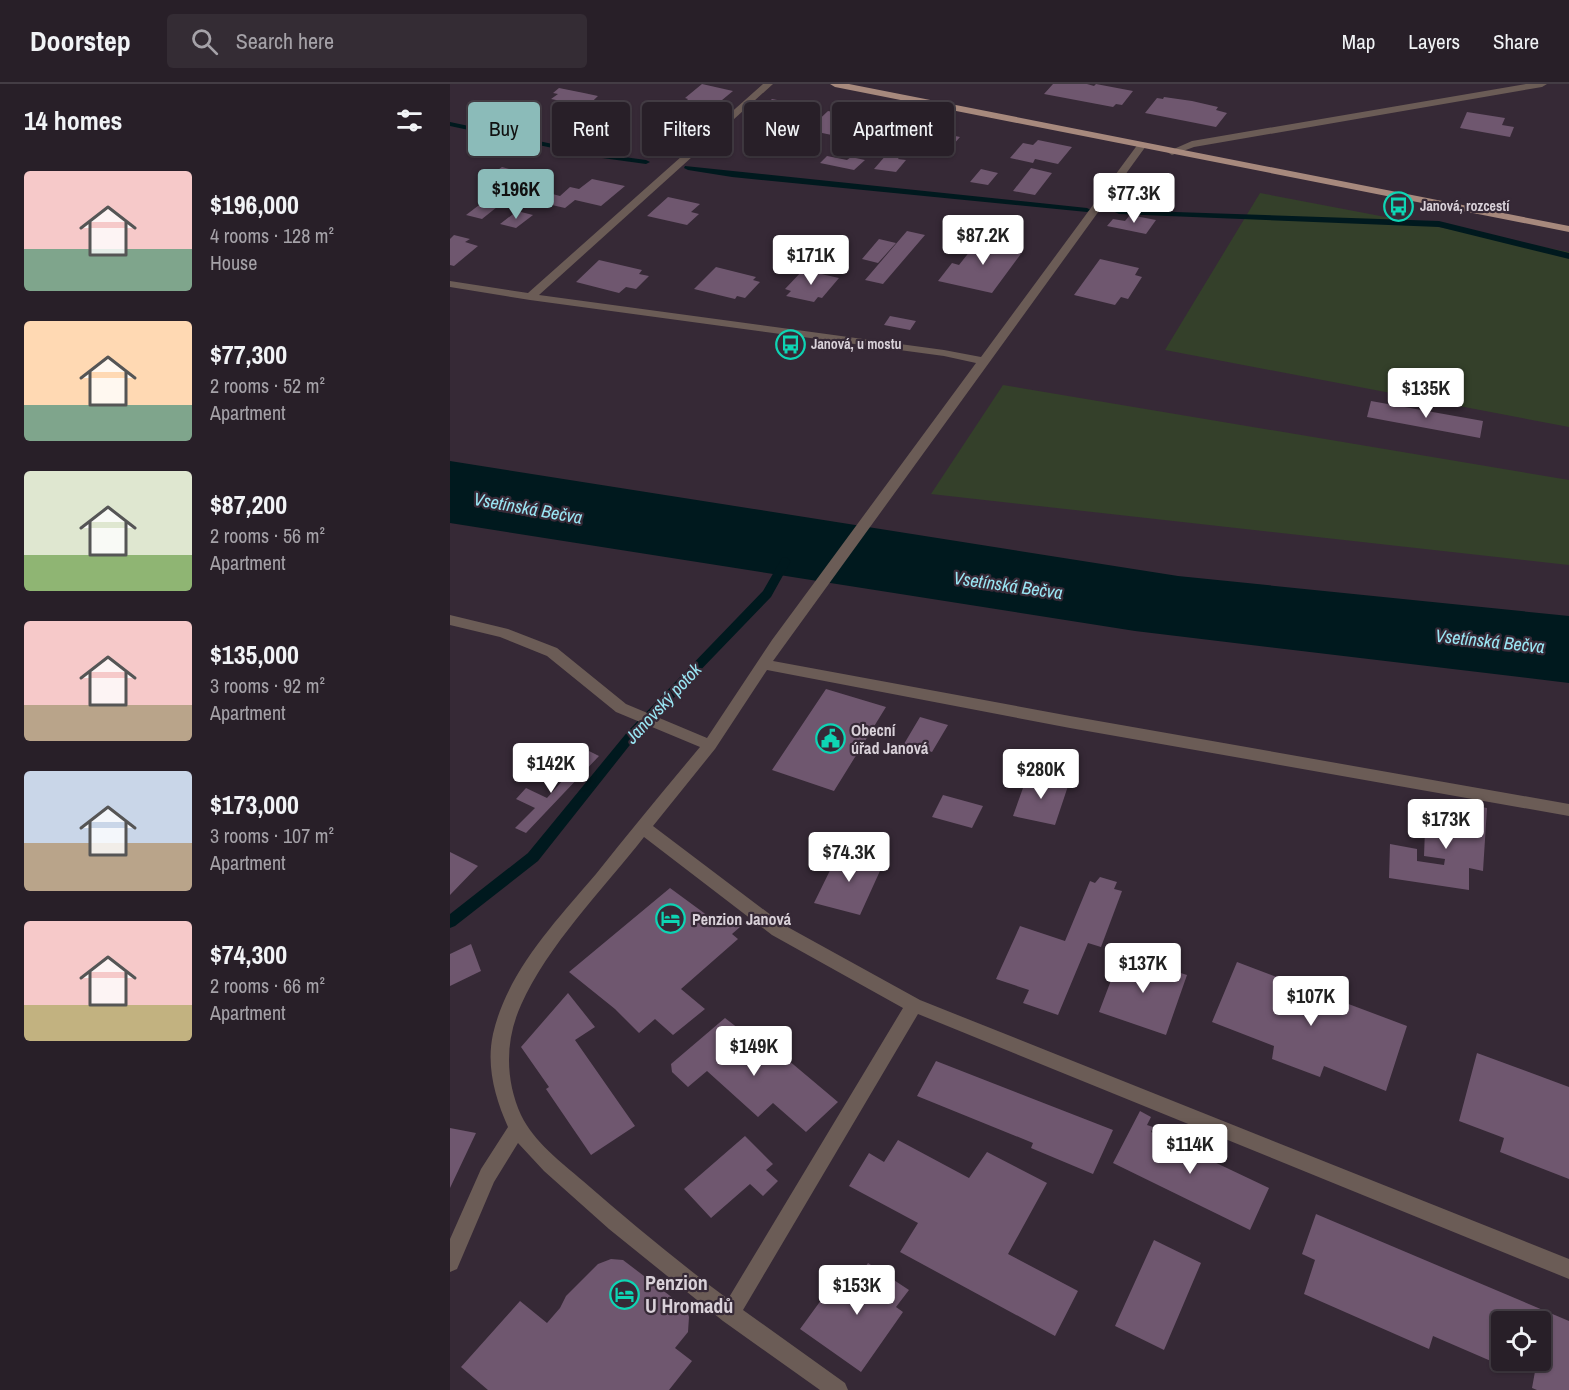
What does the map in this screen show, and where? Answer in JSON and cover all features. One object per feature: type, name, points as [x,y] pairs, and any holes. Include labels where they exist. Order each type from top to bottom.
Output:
[{"type":"main road","points":[[835,84],[1569,229]]},
{"type":"street","points":[[530,297],[768,84]]},
{"type":"street","points":[[1172,152],[1192,144],[1542,84]]},
{"type":"street","points":[[838,1390],[730,1314],[624,1230],[542,1155],[518,1128],[503,1086],[499,1066],[501,1040],[508,1012],[526,977],[548,944],[710,745],[777,644],[1141,146]]},
{"type":"street","points":[[450,284],[530,297],[944,352],[984,362]]},
{"type":"street","points":[[450,620],[503,633],[552,652],[621,708],[710,745]]},
{"type":"street","points":[[763,664],[1093,726],[1569,810]]},
{"type":"street","points":[[643,827],[778,930],[914,1005],[1569,1269]]},
{"type":"street","points":[[730,1314],[914,1005]]},
{"type":"street","points":[[450,1262],[486,1174],[500,1150],[518,1128]]},
{"type":"shaded area","points":[[1260,193],[1569,252],[1569,427],[1165,350]]},
{"type":"shaded area","points":[[1003,385],[1569,480],[1569,565],[931,494]]},
{"type":"water","name":"Vsetínská Bečva","points":[[450,461],[1178,576],[1569,616],[1569,683],[1135,631],[450,523]]},
{"type":"building","points":[[702,84],[733,91],[720,102],[685,102],[688,99],[685,98]]},
{"type":"building","points":[[1053,84],[1094,86],[1096,84],[1133,91],[1122,105],[1116,104],[1113,107],[1044,94]]},
{"type":"building","points":[[559,88],[598,96],[592,102],[566,102],[551,99],[558,94],[553,93]]},
{"type":"building","points":[[1164,97],[1218,107],[1216,110],[1227,113],[1216,127],[1145,113],[1157,98],[1163,99]]},
{"type":"building","points":[[772,99],[788,102],[769,102]]},
{"type":"building","points":[[828,111],[832,112],[832,135],[820,133],[820,119]]},
{"type":"building","points":[[1467,112],[1505,118],[1502,125],[1514,127],[1510,137],[1460,128]]},
{"type":"building","points":[[954,136],[960,137],[954,144]]},
{"type":"building","points":[[1038,140],[1072,147],[1058,164],[1035,159],[1033,163],[1010,158],[1023,143],[1033,145]]},
{"type":"building","points":[[827,156],[847,160],[851,157],[865,160],[854,170],[820,163]]},
{"type":"building","points":[[885,156],[900,156],[898,159],[906,160],[896,172],[874,169]]},
{"type":"building","points":[[502,167],[517,171],[500,183],[485,179]]},
{"type":"building","points":[[1031,168],[1052,173],[1035,195],[1013,191]]},
{"type":"building","points":[[981,169],[998,173],[988,185],[970,182]]},
{"type":"building","points":[[592,179],[625,186],[601,206],[575,200],[565,208],[530,200],[541,191],[560,196],[570,187],[579,189]]},
{"type":"building","points":[[491,196],[507,199],[482,219],[466,215]]},
{"type":"building","points":[[668,197],[700,204],[691,212],[699,214],[687,225],[647,216]]},
{"type":"building","points":[[517,211],[533,215],[516,228],[500,224]]},
{"type":"building","points":[[1130,215],[1156,220],[1146,234],[1107,226],[1113,219],[1125,221]]},
{"type":"building","points":[[907,231],[925,235],[883,284],[865,280]]},
{"type":"building","points":[[454,235],[470,239],[465,242],[478,246],[454,266],[450,265],[450,239]]},
{"type":"building","points":[[995,238],[1011,242],[1008,247],[1023,251],[992,293],[938,281],[952,263],[959,265],[978,241],[991,244]]},
{"type":"building","points":[[879,239],[896,243],[878,263],[862,259]]},
{"type":"building","points":[[1100,259],[1139,268],[1135,275],[1142,277],[1128,299],[1121,297],[1115,305],[1074,295]]},
{"type":"building","points":[[599,260],[642,270],[639,274],[649,276],[636,289],[626,287],[619,293],[576,282]]},
{"type":"building","points":[[716,267],[756,277],[753,280],[760,282],[745,298],[737,296],[735,299],[694,289]]},
{"type":"building","points":[[803,270],[839,278],[822,298],[818,297],[814,302],[786,296],[791,291],[785,289]]},
{"type":"building","points":[[890,316],[916,321],[910,330],[884,325]]},
{"type":"building","points":[[1371,401],[1483,421],[1480,438],[1367,417]]},
{"type":"building","name":"Obecní úřad Janová","points":[[826,689],[886,707],[834,791],[772,770]]},
{"type":"building","points":[[920,717],[948,725],[932,752],[904,744]]},
{"type":"building","points":[[589,751],[599,756],[526,833],[515,828],[535,808],[516,799],[526,788],[547,798]]},
{"type":"building","points":[[1028,774],[1069,783],[1055,825],[1013,816]]},
{"type":"building","points":[[943,795],[983,806],[972,828],[932,817]]},
{"type":"building","points":[[1445,800],[1487,808],[1483,871],[1469,868],[1469,890],[1389,878],[1390,844],[1417,849],[1417,861],[1444,865],[1445,859],[1424,856],[1425,830],[1445,832]]},
{"type":"building","points":[[840,850],[884,862],[860,915],[814,903]]},
{"type":"building","points":[[450,852],[478,866],[450,895]]},
{"type":"building","points":[[1100,877],[1117,882],[1114,889],[1122,891],[1101,947],[1088,943],[1058,1015],[1023,1003],[1029,990],[996,979],[1020,926],[1065,941],[1090,881],[1095,883]]},
{"type":"building","points":[[670,888],[719,924],[727,917],[740,927],[732,934],[738,939],[681,989],[705,1009],[673,1035],[655,1019],[639,1033],[615,1009],[569,972]]},
{"type":"building","points":[[471,944],[481,971],[450,986],[450,954]]},
{"type":"building","points":[[1121,954],[1187,975],[1166,1035],[1099,1012]]},
{"type":"building","points":[[1237,962],[1407,1026],[1386,1091],[1324,1066],[1320,1077],[1272,1059],[1274,1046],[1212,1022]]},
{"type":"building","points":[[568,993],[595,1027],[575,1040],[635,1126],[591,1155],[546,1089],[549,1087],[521,1047]]},
{"type":"building","points":[[725,1018],[748,1036],[734,1047],[756,1066],[775,1049],[838,1102],[806,1132],[773,1103],[758,1117],[707,1071],[688,1087],[672,1072],[671,1064]]},
{"type":"building","points":[[1477,1053],[1569,1087],[1569,1179],[1500,1152],[1504,1138],[1459,1121]]},
{"type":"building","points":[[936,1061],[1113,1130],[1093,1174],[1031,1148],[1033,1143],[917,1096]]},
{"type":"building","points":[[1140,1111],[1151,1117],[1147,1125],[1153,1127],[1151,1132],[1269,1188],[1250,1230],[1113,1163]]},
{"type":"building","points":[[450,1128],[476,1133],[450,1188]]},
{"type":"building","points":[[745,1136],[773,1164],[766,1170],[778,1181],[763,1196],[750,1184],[711,1218],[684,1189]]},
{"type":"building","points":[[898,1140],[969,1178],[987,1152],[1047,1183],[1008,1254],[1078,1291],[1055,1336],[900,1252],[918,1223],[849,1186],[869,1153],[884,1162]]},
{"type":"building","points":[[1316,1214],[1545,1311],[1491,1311],[1491,1361],[1433,1336],[1429,1349],[1304,1294],[1315,1260],[1302,1254]]},
{"type":"building","points":[[1154,1240],[1201,1263],[1164,1350],[1115,1326]]},
{"type":"building","points":[[611,1259],[623,1260],[686,1308],[689,1317],[688,1332],[675,1348],[692,1361],[669,1390],[488,1390],[461,1367],[520,1301],[547,1323],[560,1308],[566,1296],[598,1264]]},
{"type":"building","points":[[868,1263],[909,1290],[896,1307],[903,1312],[861,1372],[800,1329],[835,1281],[849,1290]]},
{"type":"building","points":[[1551,1313],[1569,1321],[1569,1390],[1532,1388],[1535,1371],[1551,1371]]},
{"type":"waterway","points":[[450,124],[595,155],[646,162]]},
{"type":"waterway","points":[[688,168],[732,175],[1087,210]]},
{"type":"waterway","points":[[1119,212],[1439,224],[1569,256]]},
{"type":"waterway","name":"Janovský potok","points":[[450,922],[533,857],[633,733],[767,594],[786,561]]},
{"type":"place","name":"Janová, rozcestí","points":[[1399,206]]},
{"type":"place","name":"Janová, u mostu","points":[[790,344]]},
{"type":"place","name":"Obecní úřad Janová","points":[[830,739]]},
{"type":"place","name":"Penzion Janová","points":[[671,919]]},
{"type":"place","name":"Penzion U Hromadů","points":[[624,1294]]}]
